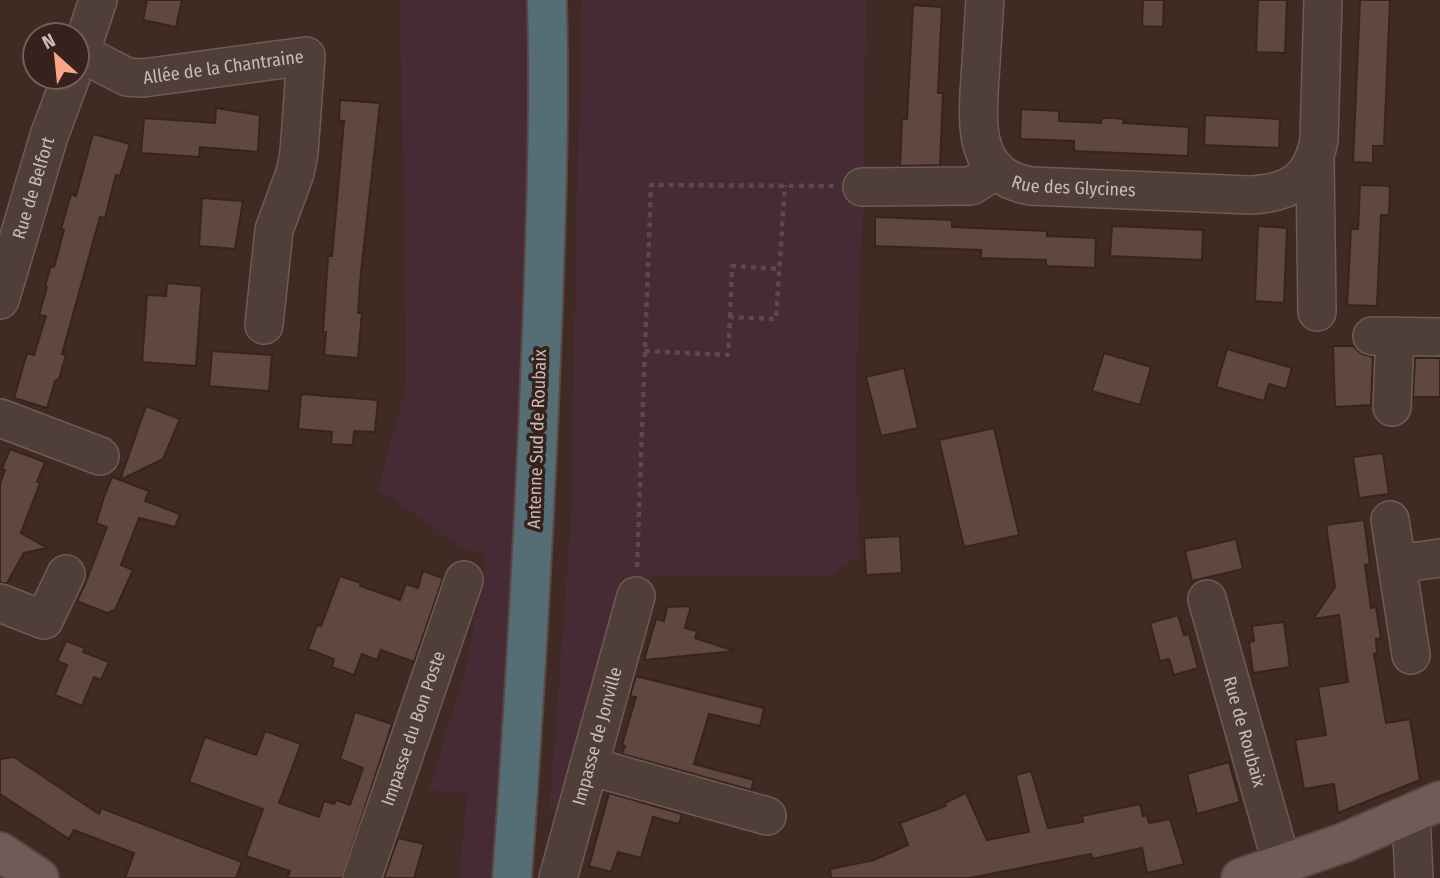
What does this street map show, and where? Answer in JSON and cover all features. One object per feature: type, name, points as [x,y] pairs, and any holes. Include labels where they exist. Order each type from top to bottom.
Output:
[{"type":"highway","name":"Antenne Sud de Roubaix","points":[[512,878],[530,601],[539,405],[547,186],[547,0]]},
{"type":"highway","name":"Antenne Sud de Roubaix","points":[[529,878],[552,514],[563,273],[564,0]]},
{"type":"main road","points":[[1241,878],[1282,866],[1425,807]]},
{"type":"main road","points":[[0,852],[39,878]]},
{"type":"street","name":"Rue de Belfort","points":[[91,21],[98,0]]},
{"type":"street","name":"Rue des Glycines","points":[[985,0],[978,124],[983,149],[1006,178],[1031,186],[1272,194],[1290,187],[1315,161]]},
{"type":"street","points":[[1317,313],[1315,161],[1319,140],[1323,0]]},
{"type":"street","name":"Allée de la Chantraine","points":[[91,68],[127,77],[160,78],[306,56],[299,153],[295,173],[274,230],[264,325]]},
{"type":"street","name":"Rue de Belfort","points":[[0,300],[49,136],[66,91]]},
{"type":"street","points":[[862,187],[971,186],[997,170]]},
{"type":"street","points":[[1392,407],[1384,336],[1440,337]]},
{"type":"street","points":[[0,418],[100,456]]},
{"type":"street","points":[[1390,520],[1411,655]]},
{"type":"street","points":[[1397,564],[1440,558]]},
{"type":"street","points":[[0,603],[44,620],[66,574]]},
{"type":"street","name":"Impasse du Bon Poste","points":[[362,878],[464,580]]},
{"type":"street","name":"Impasse de Jonville","points":[[558,878],[636,596]]},
{"type":"street","name":"Rue de Roubaix","points":[[1208,599],[1282,866]]},
{"type":"street","points":[[589,766],[768,816]]},
{"type":"street","points":[[1414,878],[1425,807]]},
{"type":"path","points":[[636,596],[651,185],[862,187]]},
{"type":"path","points":[[730,317],[776,319],[785,185]]},
{"type":"path","points":[[645,351],[727,355],[732,266],[779,269]]},
{"type":"shaded area","points":[[400,0],[533,0],[532,264],[499,878],[459,878],[467,794],[429,790],[466,667],[487,553],[465,550],[378,489],[406,384]]},
{"type":"shaded area","points":[[581,0],[866,0],[864,191],[855,415],[859,556],[830,577],[629,577],[567,812],[549,812],[570,532]]},
{"type":"building","points":[[147,0],[182,0],[176,27],[143,20]]},
{"type":"building","points":[[1143,0],[1164,0],[1163,27],[1142,26]]},
{"type":"building","points":[[1258,0],[1287,0],[1285,53],[1256,52]]},
{"type":"building","points":[[1360,0],[1390,0],[1384,146],[1373,146],[1373,163],[1353,162]]},
{"type":"building","points":[[913,5],[942,7],[938,93],[943,93],[940,165],[900,166],[902,119],[907,119]]},
{"type":"building","points":[[340,100],[380,103],[361,272],[358,313],[362,313],[358,358],[324,355],[328,256],[332,256],[344,121],[339,121]]},
{"type":"building","points":[[216,108],[260,115],[258,152],[200,147],[199,157],[141,153],[144,118],[215,123]]},
{"type":"building","points":[[1021,109],[1059,111],[1059,121],[1101,123],[1102,118],[1113,118],[1124,119],[1123,123],[1189,127],[1188,156],[1074,151],[1074,141],[1020,139]]},
{"type":"building","points":[[1205,115],[1280,119],[1279,148],[1204,145]]},
{"type":"building","points":[[93,134],[130,144],[120,176],[116,175],[105,218],[100,217],[62,354],[66,355],[47,408],[14,398],[27,353],[34,355],[46,316],[39,315],[47,287],[45,286],[51,266],[54,267],[71,194],[76,196]]},
{"type":"building","points":[[1360,185],[1390,186],[1389,215],[1381,215],[1377,306],[1347,305],[1351,229],[1358,229]]},
{"type":"building","points":[[202,198],[243,201],[235,249],[199,246]]},
{"type":"building","points":[[875,217],[952,220],[952,227],[1047,231],[1047,236],[1096,238],[1095,268],[1046,266],[1046,260],[981,258],[981,250],[875,246]]},
{"type":"building","points":[[1112,226],[1203,230],[1202,260],[1110,256]]},
{"type":"building","points":[[1258,226],[1287,228],[1284,303],[1255,301]]},
{"type":"building","points":[[167,283],[202,286],[196,366],[142,362],[147,295],[166,296]]},
{"type":"building","points":[[1333,346],[1353,346],[1362,354],[1373,357],[1371,405],[1335,407]]},
{"type":"building","points":[[1227,349],[1292,368],[1286,389],[1269,384],[1264,401],[1216,387]]},
{"type":"building","points":[[212,351],[272,355],[269,391],[209,386]]},
{"type":"building","points":[[1104,353],[1151,367],[1140,405],[1092,391]]},
{"type":"building","points":[[1415,358],[1440,358],[1440,397],[1413,397]]},
{"type":"building","points":[[904,368],[918,428],[881,436],[866,377]]},
{"type":"building","points":[[301,394],[378,400],[375,432],[354,431],[353,445],[331,444],[332,432],[298,429]]},
{"type":"building","points":[[146,406],[180,419],[163,459],[120,480]]},
{"type":"building","points":[[994,428],[1019,535],[964,547],[939,440]]},
{"type":"building","points":[[10,449],[45,462],[21,533],[47,548],[24,553],[7,583],[0,583],[0,484],[5,470],[2,469]]},
{"type":"building","points":[[1383,453],[1389,494],[1359,498],[1353,457]]},
{"type":"building","points":[[112,477],[149,491],[145,501],[180,514],[175,527],[139,518],[121,565],[133,570],[115,610],[107,613],[77,601],[107,527],[96,523]]},
{"type":"building","points":[[1364,520],[1370,564],[1365,565],[1371,608],[1376,607],[1381,638],[1376,639],[1377,653],[1374,654],[1386,723],[1410,719],[1420,780],[1338,813],[1334,784],[1304,789],[1295,740],[1326,735],[1318,687],[1348,682],[1339,615],[1313,619],[1335,587],[1326,525]]},
{"type":"building","points":[[900,536],[902,573],[866,575],[864,538]]},
{"type":"building","points":[[1236,539],[1243,569],[1192,581],[1185,551]]},
{"type":"building","points":[[423,571],[443,578],[414,662],[381,650],[377,660],[362,654],[354,675],[332,667],[334,659],[308,649],[317,625],[321,626],[340,576],[400,600],[406,584],[418,588]]},
{"type":"building","points":[[691,606],[685,628],[697,631],[695,638],[735,651],[644,660],[656,619],[664,621],[667,607]]},
{"type":"building","points":[[1178,615],[1184,635],[1189,634],[1198,668],[1174,675],[1169,659],[1160,661],[1150,623]]},
{"type":"building","points":[[1284,622],[1290,667],[1253,673],[1249,642],[1254,641],[1252,626]]},
{"type":"building","points":[[66,641],[85,648],[83,652],[109,662],[101,680],[94,677],[82,706],[55,695],[67,665],[57,661]]},
{"type":"building","points":[[636,676],[764,708],[760,726],[709,714],[694,764],[754,780],[751,790],[622,754],[625,746],[622,745],[636,697],[630,696]]},
{"type":"building","points":[[355,712],[392,724],[342,878],[287,878],[290,871],[246,856],[263,809],[189,782],[205,737],[256,755],[265,731],[301,744],[279,803],[319,817],[324,801],[334,804],[336,800],[350,805],[363,768],[340,759]]},
{"type":"building","points":[[14,757],[99,814],[101,808],[242,862],[236,878],[125,878],[134,853],[74,830],[69,839],[0,794],[0,759]]},
{"type":"building","points":[[1229,762],[1240,802],[1197,814],[1187,774]]},
{"type":"building","points":[[1031,771],[1048,828],[1083,822],[1082,816],[1140,804],[1143,816],[1147,815],[1149,823],[1170,819],[1184,864],[1147,873],[1142,848],[1092,859],[1091,854],[970,878],[831,878],[830,869],[874,860],[908,845],[900,823],[946,806],[945,803],[966,793],[987,840],[1029,832],[1016,775]]},
{"type":"building","points":[[609,793],[682,814],[679,824],[653,817],[641,858],[618,852],[611,872],[589,866]]},
{"type":"building","points":[[398,838],[424,844],[414,878],[384,878]]}]
